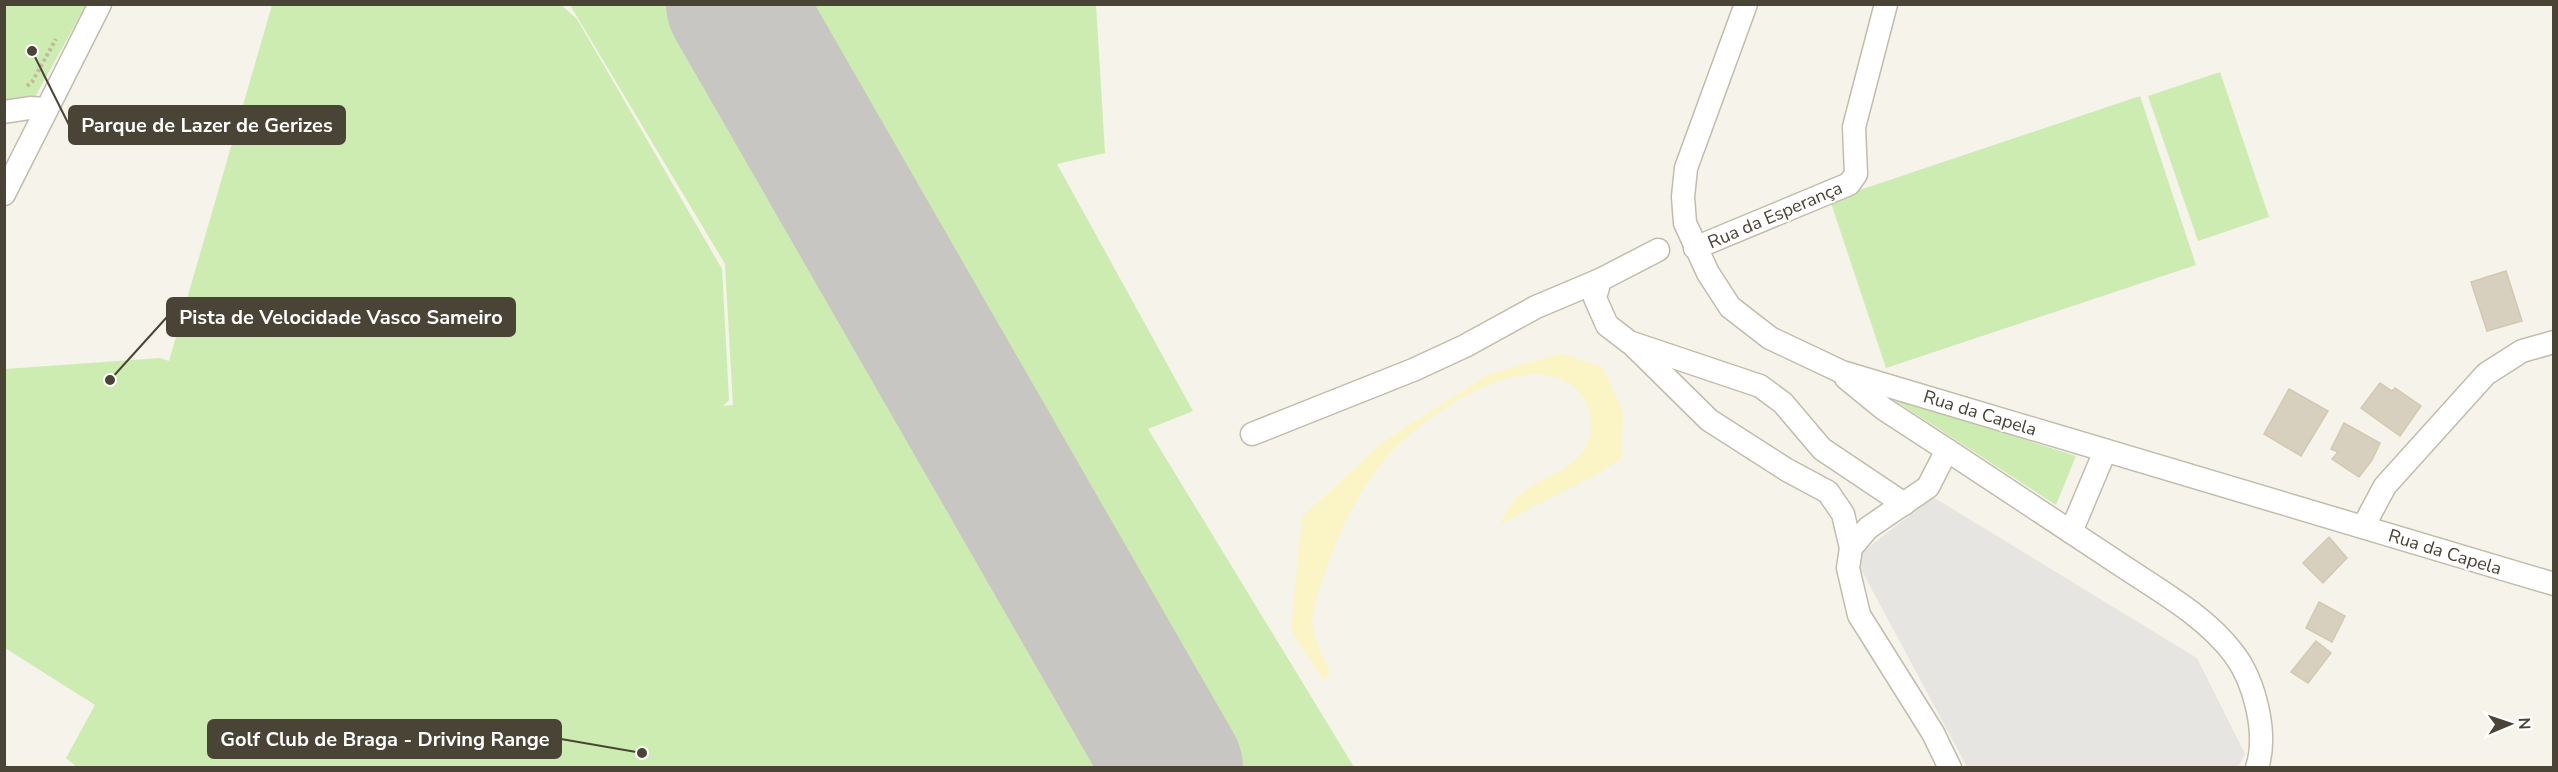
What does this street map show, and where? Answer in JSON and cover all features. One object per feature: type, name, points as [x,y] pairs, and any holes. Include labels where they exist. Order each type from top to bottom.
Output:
[{"type":"street","points":[[4,194],[99,4]]},
{"type":"street","name":"Rua da Capela","points":[[1746,4],[1686,168],[1683,197],[1685,223],[1695,248],[1730,307],[1770,338],[1836,369],[2553,584]]},
{"type":"street","name":"Rua da Esperança","points":[[1695,248],[1849,184],[1856,174],[1854,128],[1886,4]]},
{"type":"street","points":[[4,112],[30,108],[47,109]]},
{"type":"street","points":[[1252,434],[1413,370],[1465,346],[1536,307],[1600,280],[1658,250]]},
{"type":"street","points":[[1600,280],[1595,298],[1607,325],[1629,342],[1709,420],[1787,470],[1828,492],[1842,514],[1851,548],[1848,568],[1859,615],[1933,734],[1950,768]]},
{"type":"street","points":[[1629,342],[1761,386],[1783,403],[1822,449],[1904,504]]},
{"type":"street","points":[[2363,527],[2385,486],[2486,375],[2522,351],[2553,342]]},
{"type":"street","points":[[1836,369],[1884,409],[2071,532],[2203,623],[2234,654],[2248,681],[2259,721],[2260,757],[2257,768]]},
{"type":"street","points":[[1851,548],[1868,528],[1928,487],[1947,450]]},
{"type":"street","points":[[2071,532],[2105,451]]},
{"type":"path","points":[[24,88],[32,82],[59,33]]},
{"type":"green space","points":[[4,5],[86,5],[35,97],[4,105]]},
{"type":"green space","points":[[272,5],[561,5],[577,19],[722,269],[729,400],[723,406],[733,405],[725,264],[570,5],[692,5],[1132,767],[78,768],[66,758],[95,705],[5,648],[5,369],[160,358],[169,361]]},
{"type":"green space","points":[[777,5],[1096,5],[1105,153],[1057,164],[1193,411],[1148,429],[1354,767],[1211,767]]},
{"type":"green space","points":[[2220,72],[2269,217],[2198,241],[2148,96]]},
{"type":"green space","points":[[2140,96],[2196,265],[1886,368],[1830,200]]},
{"type":"green space","points":[[1888,396],[2076,456],[2056,505]]},
{"type":"sand","points":[[1561,353],[1602,367],[1623,411],[1621,459],[1500,525],[1512,504],[1523,493],[1564,468],[1582,453],[1590,438],[1591,427],[1589,409],[1584,399],[1564,380],[1538,374],[1509,378],[1479,389],[1421,425],[1398,445],[1372,477],[1348,516],[1330,558],[1314,607],[1312,622],[1314,635],[1330,672],[1324,681],[1291,630],[1302,517],[1383,442],[1487,375]]},
{"type":"shaded area","points":[[1933,497],[2197,658],[2245,754],[2238,767],[1967,767],[1855,558]]},
{"type":"building","points":[[2506,271],[2522,321],[2487,331],[2471,282]]},
{"type":"building","points":[[2380,383],[2392,391],[2395,388],[2421,406],[2400,436],[2361,408]]},
{"type":"building","points":[[2289,389],[2328,411],[2301,456],[2264,434]]},
{"type":"building","points":[[2344,423],[2380,443],[2372,460],[2359,477],[2332,459],[2338,452],[2331,449]]},
{"type":"building","points":[[2329,537],[2347,558],[2323,583],[2303,563]]},
{"type":"building","points":[[2319,602],[2345,616],[2332,642],[2306,628]]},
{"type":"building","points":[[2316,641],[2331,653],[2308,683],[2291,672]]},
{"type":"runway","points":[[735,4],[1174,768]]},
{"type":"place","name":"Parque de Lazer de Gerizes","points":[[32,51]]},
{"type":"place","name":"Pista de Velocidade Vasco Sameiro","points":[[110,380]]},
{"type":"place","name":"Golf Club de Braga - Driving Range","points":[[642,753]]}]
